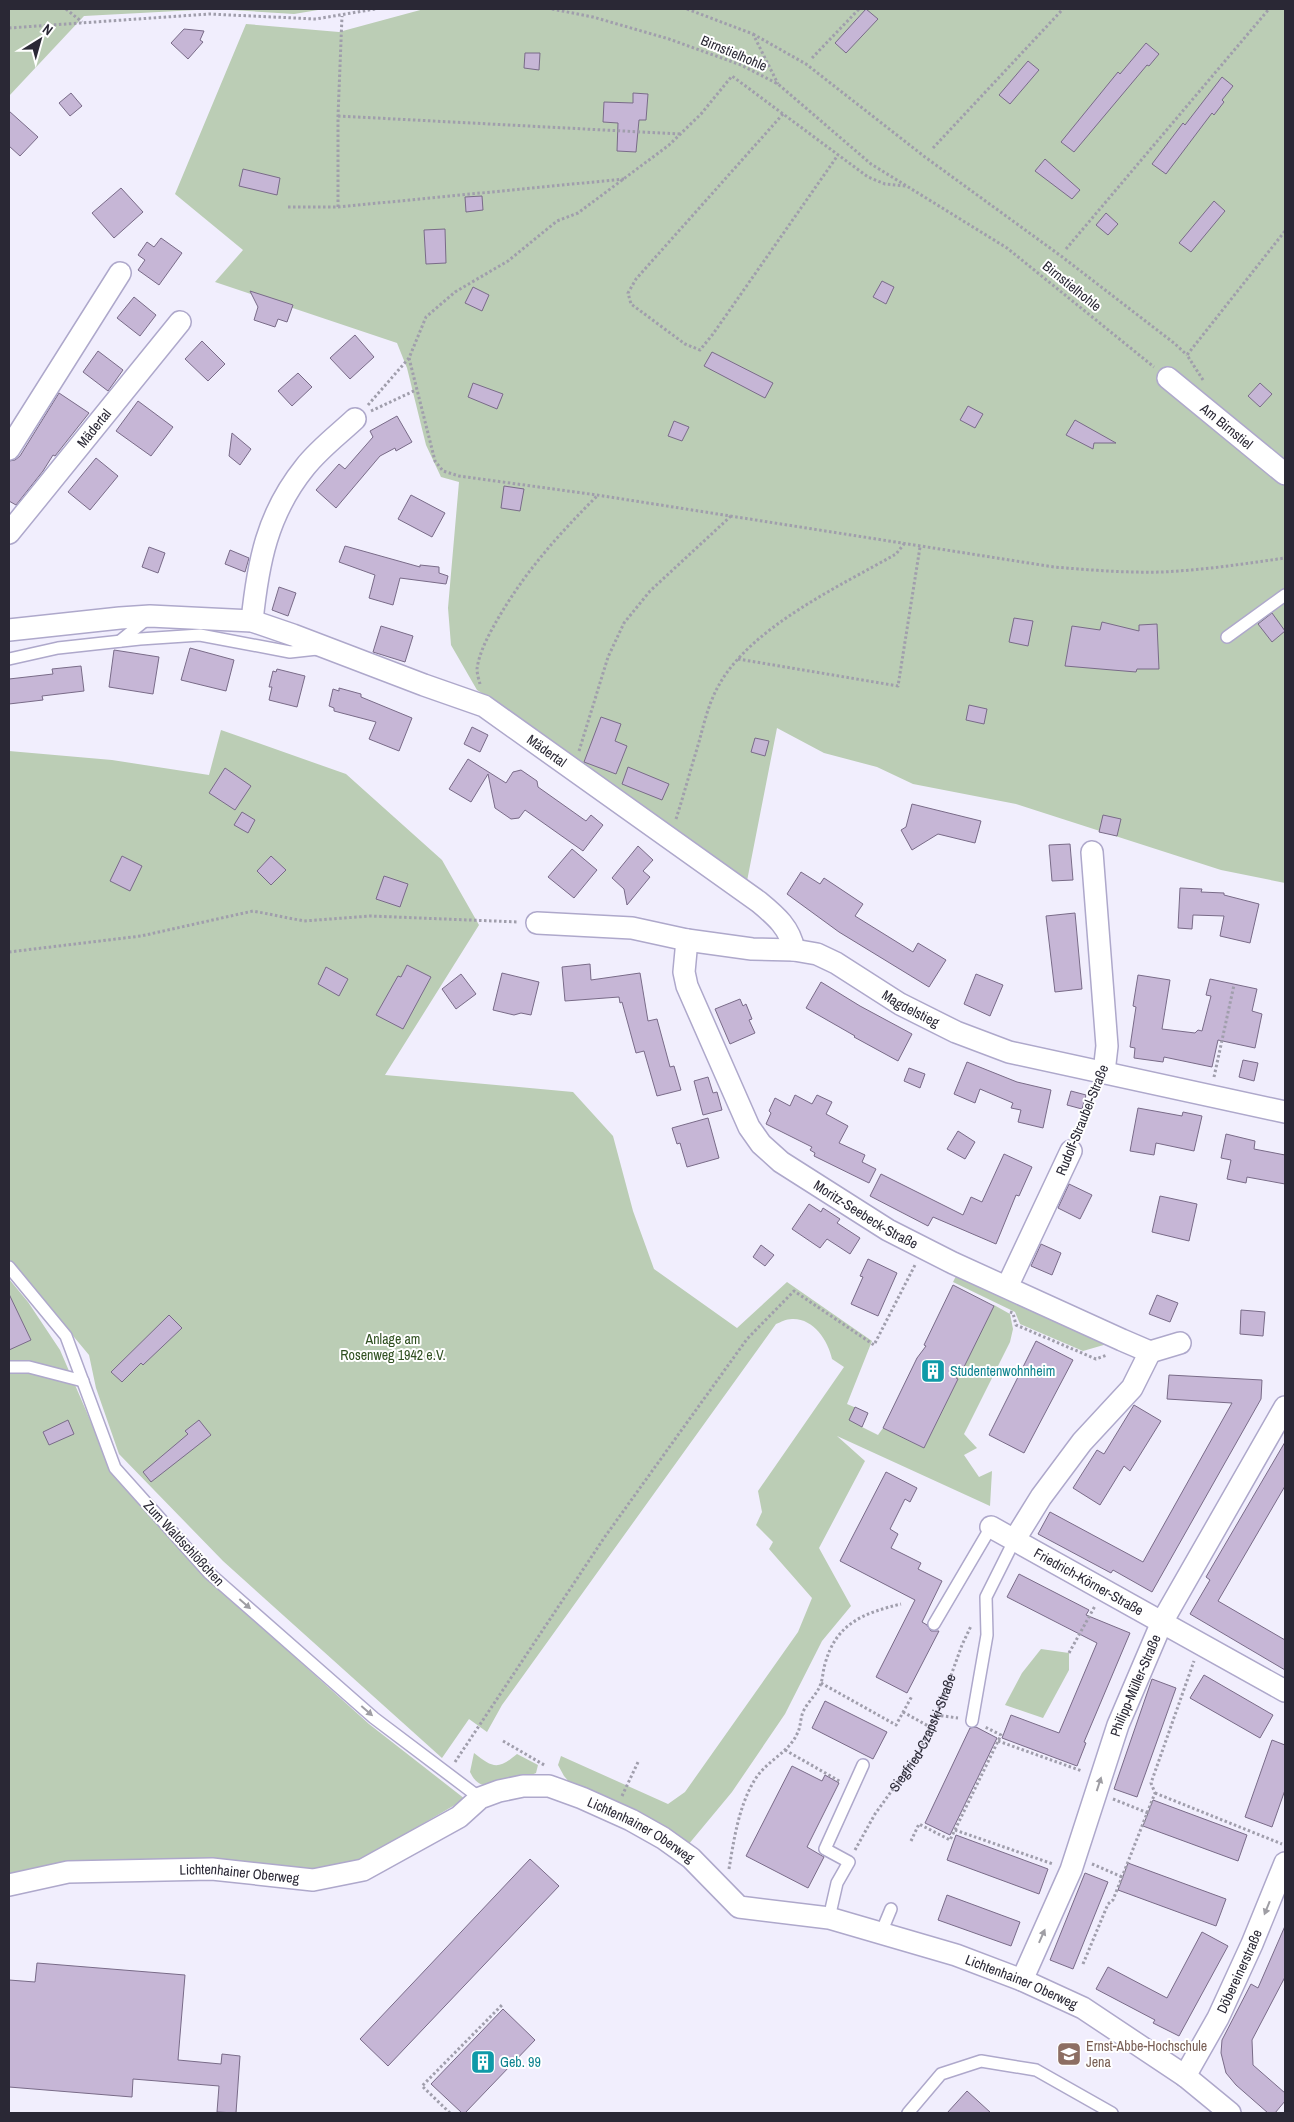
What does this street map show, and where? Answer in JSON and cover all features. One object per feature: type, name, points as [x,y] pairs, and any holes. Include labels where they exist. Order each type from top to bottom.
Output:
[{"type":"street","points":[[9,449],[120,273]]},
{"type":"street","name":"Mädertal","points":[[9,533],[180,322]]},
{"type":"street","name":"Am Birnstiel","points":[[1168,378],[1285,474]]},
{"type":"street","points":[[252,621],[256,576],[267,536],[282,502],[305,466],[355,419]]},
{"type":"street","name":"Mädertal","points":[[9,630],[150,616],[252,621],[484,706],[574,768],[760,902],[788,930],[794,950]]},
{"type":"street","name":"Rudolf-Straubel-Straße","points":[[1092,852],[1107,1046],[1104,1072]]},
{"type":"street","name":"Magdelstieg","points":[[537,923],[632,928],[687,940],[752,949],[794,950],[817,954],[836,963],[900,1004],[956,1032],[1009,1052],[1285,1112]]},
{"type":"street","name":"Moritz-Seebeck-Straße","points":[[687,940],[684,972],[687,986],[749,1127],[761,1144],[781,1162],[888,1230],[923,1248],[1150,1352]]},
{"type":"street","name":"Rudolf-Straubel-Straße","points":[[1007,1287],[1071,1151]]},
{"type":"street","points":[[1015,1539],[1041,1497],[1082,1442],[1132,1388],[1150,1352],[1180,1343]]},
{"type":"street","name":"Philipp-Müller-Straße","points":[[1022,1980],[1073,1864],[1118,1725],[1162,1622],[1285,1407]]},
{"type":"street","name":"Friedrich-Körner-Straße","points":[[991,1527],[1285,1691]]},
{"type":"street","name":"Lichtenhainer Oberweg","points":[[9,1885],[68,1872],[96,1871],[212,1870],[313,1880],[363,1870],[459,1818],[480,1798],[498,1791],[522,1786],[549,1786],[582,1798],[631,1820],[663,1838],[691,1858],[739,1907],[829,1918],[881,1932],[956,1955],[1022,1980],[1083,2008],[1186,2076],[1230,2113]]},
{"type":"street","name":"Döbereinerstraße","points":[[1186,2076],[1218,2018],[1252,1944],[1285,1863]]},
{"type":"lane","points":[[1227,637],[1285,595]]},
{"type":"lane","points":[[120,641],[150,616]]},
{"type":"lane","points":[[9,659],[58,648],[200,635],[290,652],[324,648]]},
{"type":"lane","name":"Zum Waldschlößchen","points":[[9,1267],[66,1336],[115,1468],[210,1573],[374,1718],[480,1798]]},
{"type":"lane","points":[[9,1367],[29,1367],[83,1380]]},
{"type":"lane","name":"Friedrich-Körner-Straße","points":[[934,1624],[991,1527]]},
{"type":"lane","points":[[972,1721],[987,1635],[986,1596],[1015,1539]]},
{"type":"lane","points":[[829,1918],[837,1883],[849,1862],[825,1849],[863,1765]]},
{"type":"lane","points":[[881,1932],[891,1909]]},
{"type":"lane","points":[[908,2113],[941,2074],[981,2061],[1036,2070],[1112,2113]]},
{"type":"path","points":[[66,9],[82,22]]},
{"type":"path","points":[[9,28],[209,14],[316,19],[375,9]]},
{"type":"path","name":"Birnstielhohle","points":[[552,9],[669,39],[741,64],[778,84],[846,144],[872,164],[1007,248],[1168,378]]},
{"type":"path","points":[[687,9],[753,34],[806,64],[925,157],[1068,262],[1188,355],[1207,387]]},
{"type":"path","points":[[812,58],[859,9]]},
{"type":"path","points":[[933,148],[1063,9]]},
{"type":"path","points":[[1066,249],[1269,9]]},
{"type":"path","points":[[338,207],[338,116],[342,16]]},
{"type":"path","points":[[753,34],[778,84]]},
{"type":"path","name":"Birnstielhohle","points":[[681,134],[701,114],[732,76],[868,178],[885,184],[906,186]]},
{"type":"path","points":[[782,114],[636,279],[628,293],[631,304],[685,344],[700,350],[719,326],[838,155]]},
{"type":"path","points":[[338,116],[681,134]]},
{"type":"path","points":[[355,419],[409,358],[426,317],[455,292],[508,261],[557,221],[578,213],[681,134]]},
{"type":"path","points":[[288,207],[338,207],[624,179]]},
{"type":"path","points":[[1188,355],[1285,231]]},
{"type":"path","points":[[409,358],[435,461],[442,472],[459,476],[598,495],[1054,567],[1114,572],[1162,572],[1230,566],[1285,558]]},
{"type":"path","points":[[355,419],[416,390]]},
{"type":"path","points":[[484,706],[477,669],[485,642],[525,575],[556,536],[598,495]]},
{"type":"path","points":[[574,768],[608,657],[624,623],[650,591],[731,516]]},
{"type":"path","points":[[671,837],[708,709],[719,684],[738,659],[768,632],[806,605],[896,554],[904,544]]},
{"type":"path","points":[[738,659],[898,686],[920,547]]},
{"type":"path","points":[[9,952],[141,936],[253,911],[304,920],[370,916],[537,923]]},
{"type":"path","points":[[1210,1096],[1234,985]]},
{"type":"path","name":"Rudolf-Straubel-Straße","points":[[1071,1151],[1104,1072]]},
{"type":"path","points":[[448,1773],[604,1538],[747,1339],[794,1291],[874,1345],[923,1248]]},
{"type":"path","points":[[1004,1309],[1013,1314],[1016,1325],[1096,1359],[1116,1351],[1122,1340]]},
{"type":"path","points":[[1070,1653],[1104,1590]]},
{"type":"path","name":"Siegfried-Czapski-Straße","points":[[849,1862],[875,1814],[919,1753],[936,1715],[962,1645],[986,1596]]},
{"type":"path","points":[[725,1892],[742,1807],[756,1778],[775,1757],[785,1750],[797,1734],[803,1711],[821,1683],[825,1663],[834,1642],[849,1624],[865,1614],[901,1604]]},
{"type":"path","points":[[1084,1964],[1108,1904],[1113,1900],[1148,1813],[1155,1793],[1151,1783],[1200,1644]]},
{"type":"path","points":[[821,1683],[896,1725],[912,1696]]},
{"type":"path","points":[[903,1712],[930,1727]]},
{"type":"path","points":[[911,1841],[918,1824],[950,1840],[1001,1735],[972,1721],[936,1715]]},
{"type":"path","points":[[503,1741],[539,1761]]},
{"type":"path","points":[[998,1741],[1098,1785],[1148,1813]]},
{"type":"path","points":[[785,1750],[853,1788]]},
{"type":"path","points":[[627,1785],[639,1760]]},
{"type":"path","points":[[1155,1793],[1285,1845]]},
{"type":"path","points":[[955,1830],[1122,1877]]},
{"type":"path","points":[[450,2113],[422,2086],[502,2005]]},
{"type":"green space","points":[[9,9],[215,9],[84,16],[9,96]]},
{"type":"green space","points":[[215,9],[324,9],[294,14]]},
{"type":"green space","points":[[424,9],[1285,9],[1285,883],[1221,870],[1016,804],[913,784],[877,767],[824,753],[777,728],[747,881],[513,713],[477,690],[451,645],[448,608],[459,482],[441,477],[426,445],[407,368],[397,343],[215,282],[243,250],[175,194],[246,24],[339,32]]},
{"type":"green space","name":"Anlage am Rosenweg 1942 e.V.","points":[[221,730],[346,774],[442,860],[479,925],[385,1075],[573,1092],[613,1136],[633,1211],[654,1269],[737,1328],[787,1282],[872,1341],[847,1404],[868,1413],[862,1427],[878,1435],[883,1428],[924,1448],[958,1379],[953,1376],[965,1365],[994,1305],[1010,1314],[1013,1329],[1010,1342],[964,1434],[977,1448],[964,1455],[979,1477],[992,1471],[990,1506],[837,1436],[865,1461],[819,1548],[851,1606],[822,1641],[785,1714],[732,1792],[688,1845],[571,1784],[558,1765],[561,1756],[668,1804],[685,1792],[798,1632],[812,1598],[769,1549],[773,1542],[756,1525],[762,1512],[758,1491],[844,1367],[832,1359],[823,1338],[813,1326],[807,1322],[792,1319],[776,1324],[502,1705],[487,1732],[469,1719],[442,1758],[223,1561],[119,1454],[96,1388],[89,1355],[9,1259],[9,751],[112,760],[209,775]]},
{"type":"green space","points":[[958,1272],[1114,1342],[1083,1351],[1020,1324],[1015,1312],[953,1282]]},
{"type":"green space","points":[[9,1279],[28,1302],[60,1350],[115,1478],[214,1584],[369,1724],[465,1799],[361,1860],[304,1871],[9,1877]]},
{"type":"green space","points":[[1041,1649],[1069,1653],[1069,1670],[1043,1718],[1005,1705],[1022,1673]]},
{"type":"green space","points":[[474,1753],[486,1762],[495,1765],[505,1763],[517,1754],[538,1765],[536,1773],[518,1780],[489,1785],[482,1784],[470,1772]]},
{"type":"building","points":[[866,9],[878,19],[846,53],[835,43]]},
{"type":"building","points":[[184,29],[204,31],[200,40],[203,42],[188,59],[171,43]]},
{"type":"building","points":[[1146,43],[1159,54],[1149,66],[1147,65],[1074,152],[1061,142],[1118,72],[1120,74]]},
{"type":"building","points":[[525,53],[540,53],[539,70],[524,68]]},
{"type":"building","points":[[1028,61],[1039,70],[1010,104],[999,95]]},
{"type":"building","points":[[1222,77],[1233,86],[1222,100],[1224,102],[1214,115],[1212,113],[1166,174],[1152,164],[1183,123],[1185,125]]},
{"type":"building","points":[[71,93],[82,106],[70,116],[59,103]]},
{"type":"building","points":[[633,93],[648,94],[646,120],[639,120],[636,152],[617,151],[618,123],[603,122],[604,102],[633,103]]},
{"type":"building","points":[[9,111],[38,137],[20,156],[9,146]]},
{"type":"building","points":[[1045,159],[1080,190],[1072,199],[1035,171]]},
{"type":"building","points":[[243,169],[280,178],[277,195],[239,186]]},
{"type":"building","points":[[121,188],[143,212],[114,238],[92,213]]},
{"type":"building","points":[[482,196],[483,210],[466,212],[465,197]]},
{"type":"building","points":[[1214,201],[1225,211],[1191,252],[1179,243]]},
{"type":"building","points":[[1106,213],[1118,224],[1108,235],[1096,225]]},
{"type":"building","points":[[445,229],[446,263],[426,264],[424,230]]},
{"type":"building","points":[[161,238],[182,253],[159,285],[138,270],[145,260],[138,255],[147,242],[154,247]]},
{"type":"building","points":[[882,281],[894,287],[886,304],[873,297]]},
{"type":"building","points":[[473,287],[489,295],[482,311],[465,303]]},
{"type":"building","points":[[250,291],[293,305],[287,322],[278,319],[275,327],[254,320],[258,307]]},
{"type":"building","points":[[134,297],[156,315],[140,336],[117,318]]},
{"type":"building","points":[[355,335],[374,357],[350,379],[330,358]]},
{"type":"building","points":[[202,341],[225,364],[208,381],[185,359]]},
{"type":"building","points":[[98,351],[123,370],[108,391],[83,372]]},
{"type":"building","points":[[712,352],[773,383],[765,398],[704,366]]},
{"type":"building","points":[[298,373],[312,387],[292,406],[278,391]]},
{"type":"building","points":[[473,383],[503,394],[497,409],[468,397]]},
{"type":"building","points":[[1260,383],[1272,394],[1260,407],[1248,396]]},
{"type":"building","points":[[59,393],[89,413],[55,456],[53,455],[16,505],[9,501],[9,461],[15,460],[20,456]]},
{"type":"building","points":[[138,401],[173,427],[151,456],[116,431]]},
{"type":"building","points":[[968,406],[983,414],[975,428],[960,420]]},
{"type":"building","points":[[397,416],[412,442],[396,451],[395,448],[380,456],[336,508],[316,490],[339,464],[345,469],[373,437],[370,431]]},
{"type":"building","points":[[1075,420],[1116,443],[1094,443],[1093,449],[1066,435]]},
{"type":"building","points":[[674,421],[689,427],[682,441],[668,436]]},
{"type":"building","points":[[232,433],[251,449],[240,465],[229,456]]},
{"type":"building","points":[[96,458],[118,476],[90,510],[68,492]]},
{"type":"building","points":[[504,486],[524,489],[520,511],[501,508]]},
{"type":"building","points":[[411,495],[445,513],[432,537],[398,519]]},
{"type":"building","points":[[345,546],[420,567],[420,565],[439,567],[439,573],[448,576],[446,584],[400,578],[393,605],[369,598],[375,575],[339,562]]},
{"type":"building","points":[[149,547],[165,553],[158,573],[142,567]]},
{"type":"building","points":[[230,550],[249,558],[245,572],[225,564]]},
{"type":"building","points":[[279,587],[296,593],[288,616],[272,610]]},
{"type":"building","points":[[1272,613],[1285,631],[1272,642],[1258,624]]},
{"type":"building","points":[[1014,618],[1033,621],[1028,646],[1009,642]]},
{"type":"building","points":[[1102,622],[1139,631],[1139,625],[1157,624],[1159,669],[1137,669],[1136,672],[1065,666],[1072,626],[1100,630]]},
{"type":"building","points":[[381,626],[413,636],[405,662],[373,652]]},
{"type":"building","points":[[190,648],[234,660],[226,691],[181,680]]},
{"type":"building","points":[[114,650],[159,657],[153,694],[109,687]]},
{"type":"building","points":[[81,666],[84,691],[42,696],[43,700],[9,704],[9,679],[53,674],[52,669]]},
{"type":"building","points":[[277,669],[305,676],[297,707],[269,700],[272,687],[269,687],[273,671],[276,672]]},
{"type":"building","points":[[339,688],[361,694],[361,697],[412,718],[399,751],[369,739],[376,722],[334,711],[334,708],[329,706],[333,689],[339,691]]},
{"type":"building","points":[[969,705],[987,709],[984,724],[966,720]]},
{"type":"building","points":[[601,717],[621,724],[615,741],[627,746],[616,774],[584,762]]},
{"type":"building","points":[[472,727],[488,735],[480,752],[464,744]]},
{"type":"building","points":[[755,738],[769,741],[765,756],[751,752]]},
{"type":"building","points":[[468,759],[506,783],[513,772],[521,770],[537,781],[538,787],[586,821],[591,815],[603,825],[583,851],[525,810],[519,818],[511,819],[495,808],[488,774],[471,802],[449,789]]},
{"type":"building","points":[[628,767],[669,784],[662,800],[622,784]]},
{"type":"building","points":[[225,768],[251,786],[235,810],[209,793]]},
{"type":"building","points":[[912,804],[981,821],[975,843],[938,834],[912,850],[901,830],[906,827]]},
{"type":"building","points":[[242,812],[255,820],[248,833],[234,825]]},
{"type":"building","points":[[1103,815],[1121,819],[1117,836],[1099,832]]},
{"type":"building","points":[[1070,844],[1073,880],[1052,881],[1049,845]]},
{"type":"building","points":[[638,846],[653,860],[643,871],[650,877],[627,905],[624,889],[612,878]]},
{"type":"building","points":[[572,849],[597,870],[574,898],[548,877]]},
{"type":"building","points":[[122,856],[142,866],[130,891],[110,881]]},
{"type":"building","points":[[271,856],[286,870],[271,885],[257,871]]},
{"type":"building","points":[[801,872],[820,884],[824,878],[863,904],[855,916],[913,952],[918,943],[946,960],[929,987],[839,932],[787,894]]},
{"type":"building","points":[[384,876],[408,884],[400,907],[376,899]]},
{"type":"building","points":[[1180,888],[1202,889],[1201,892],[1224,893],[1224,895],[1259,904],[1250,943],[1220,936],[1224,916],[1193,915],[1192,929],[1178,928]]},
{"type":"building","points":[[1075,913],[1082,989],[1055,992],[1046,916]]},
{"type":"building","points":[[590,964],[591,980],[640,973],[648,1021],[657,1019],[670,1067],[674,1066],[681,1090],[657,1096],[644,1051],[636,1053],[619,997],[565,1001],[562,967]]},
{"type":"building","points":[[407,965],[431,977],[403,1029],[376,1015],[398,976],[401,977]]},
{"type":"building","points":[[326,967],[348,979],[339,996],[318,984]]},
{"type":"building","points":[[502,973],[539,982],[531,1015],[521,1013],[514,1015],[493,1010]]},
{"type":"building","points":[[461,974],[476,994],[456,1009],[442,989]]},
{"type":"building","points":[[976,974],[1003,985],[990,1016],[964,1004]]},
{"type":"building","points":[[1138,975],[1170,980],[1162,1029],[1195,1033],[1198,1030],[1202,1031],[1211,996],[1206,995],[1210,979],[1257,989],[1252,1011],[1262,1014],[1255,1048],[1218,1040],[1212,1067],[1164,1057],[1163,1062],[1134,1058],[1135,1048],[1130,1047],[1136,1007],[1133,1006]]},
{"type":"building","points":[[821,982],[912,1034],[898,1061],[806,1008]]},
{"type":"building","points":[[740,999],[743,1006],[746,1004],[752,1019],[749,1020],[755,1033],[730,1044],[715,1009]]},
{"type":"building","points":[[1243,1060],[1258,1063],[1254,1081],[1239,1077]]},
{"type":"building","points":[[967,1062],[1017,1082],[1051,1090],[1043,1128],[1018,1122],[1021,1110],[1011,1108],[1013,1103],[980,1089],[975,1103],[954,1094]]},
{"type":"building","points":[[909,1068],[925,1074],[920,1088],[904,1081]]},
{"type":"building","points":[[708,1077],[713,1093],[717,1092],[722,1110],[703,1115],[694,1081]]},
{"type":"building","points":[[1071,1091],[1086,1095],[1082,1109],[1067,1105]]},
{"type":"building","points":[[795,1095],[812,1104],[817,1095],[832,1102],[826,1114],[848,1126],[839,1143],[865,1155],[862,1162],[876,1169],[869,1183],[814,1156],[815,1153],[810,1150],[812,1147],[766,1124],[775,1098],[790,1106]]},
{"type":"building","points":[[1138,1108],[1182,1116],[1183,1112],[1202,1116],[1194,1151],[1156,1143],[1154,1155],[1130,1151]]},
{"type":"building","points":[[708,1118],[719,1158],[687,1167],[680,1143],[677,1144],[672,1128]]},
{"type":"building","points":[[958,1131],[975,1142],[965,1159],[947,1149]]},
{"type":"building","points":[[1226,1134],[1255,1141],[1254,1149],[1285,1155],[1285,1184],[1247,1177],[1246,1183],[1227,1179],[1231,1160],[1221,1158]]},
{"type":"building","points":[[1004,1154],[1032,1167],[1019,1196],[1016,1195],[996,1244],[933,1217],[928,1226],[870,1196],[881,1174],[963,1215],[971,1197],[982,1202]]},
{"type":"building","points":[[1069,1184],[1092,1195],[1080,1219],[1058,1208]]},
{"type":"building","points":[[1160,1196],[1197,1204],[1189,1241],[1152,1232]]},
{"type":"building","points":[[809,1204],[821,1212],[823,1208],[840,1219],[837,1223],[860,1238],[850,1254],[827,1239],[820,1248],[792,1229]]},
{"type":"building","points":[[1041,1244],[1061,1253],[1052,1275],[1031,1266]]},
{"type":"building","points":[[761,1245],[774,1255],[765,1266],[753,1257]]},
{"type":"building","points":[[868,1259],[897,1273],[878,1316],[851,1304],[863,1277],[860,1276]]},
{"type":"building","name":"Studentenwohnheim","points":[[953,1285],[994,1306],[965,1365],[956,1378],[958,1379],[924,1448],[883,1428],[917,1358],[926,1346],[924,1345]]},
{"type":"building","points":[[9,1294],[31,1340],[9,1350]]},
{"type":"building","points":[[1157,1295],[1178,1303],[1170,1322],[1149,1314]]},
{"type":"building","points":[[1241,1310],[1265,1312],[1263,1336],[1240,1334]]},
{"type":"building","points":[[169,1315],[182,1328],[122,1382],[111,1372]]},
{"type":"building","name":"Studentenwohnheim","points":[[1036,1341],[1073,1360],[1024,1453],[989,1435]]},
{"type":"building","points":[[1169,1375],[1262,1380],[1261,1399],[1152,1592],[1113,1570],[1111,1573],[1038,1534],[1050,1512],[1143,1562],[1232,1403],[1167,1399]]},
{"type":"building","points":[[1134,1405],[1161,1421],[1130,1471],[1124,1466],[1100,1505],[1073,1488],[1097,1450],[1104,1454]]},
{"type":"building","points":[[855,1407],[868,1413],[862,1427],[849,1420]]},
{"type":"building","points":[[68,1420],[74,1434],[49,1445],[43,1432]]},
{"type":"building","points":[[199,1420],[211,1435],[151,1482],[143,1472],[188,1434],[185,1431]]},
{"type":"building","points":[[1285,1442],[1285,1486],[1218,1601],[1285,1640],[1285,1670],[1190,1614],[1210,1580],[1206,1577]]},
{"type":"building","points":[[886,1472],[917,1488],[910,1502],[905,1499],[890,1529],[898,1534],[891,1548],[921,1563],[918,1569],[942,1581],[922,1622],[931,1631],[939,1631],[907,1693],[876,1677],[915,1600],[840,1561]]},
{"type":"building","points":[[1019,1574],[1089,1610],[1086,1615],[1130,1633],[1084,1742],[1086,1743],[1077,1766],[1002,1738],[1011,1715],[1059,1733],[1097,1643],[1007,1597]]},
{"type":"building","points":[[1204,1675],[1273,1715],[1260,1738],[1190,1698]]},
{"type":"building","points":[[1152,1679],[1176,1688],[1137,1797],[1114,1789]]},
{"type":"building","points":[[825,1701],[887,1732],[873,1759],[812,1728]]},
{"type":"building","points":[[976,1727],[997,1738],[950,1835],[925,1823],[970,1728]]},
{"type":"building","points":[[1272,1740],[1285,1745],[1285,1790],[1272,1827],[1245,1817]]},
{"type":"building","points":[[792,1766],[822,1781],[825,1775],[839,1783],[807,1847],[824,1857],[808,1888],[746,1856]]},
{"type":"building","points":[[1153,1800],[1247,1835],[1238,1861],[1143,1826]]},
{"type":"building","points":[[956,1835],[1048,1869],[1039,1894],[947,1860]]},
{"type":"building","points":[[530,1859],[559,1886],[388,2066],[360,2039]]},
{"type":"building","points":[[1128,1863],[1226,1899],[1216,1926],[1118,1890]]},
{"type":"building","points":[[1085,1873],[1108,1882],[1073,1969],[1050,1960]]},
{"type":"building","points":[[947,1895],[1020,1922],[1011,1946],[938,1920]]},
{"type":"building","points":[[1285,1926],[1285,1977],[1252,2040],[1253,2065],[1285,2093],[1285,2101],[1275,2113],[1268,2113],[1236,2085],[1226,2073],[1221,2053],[1222,2040],[1251,1984],[1258,1988]]},
{"type":"building","points":[[1202,1932],[1228,1946],[1179,2036],[1153,2023],[1155,2020],[1096,1989],[1108,1967],[1167,1998]]},
{"type":"building","points":[[37,1963],[185,1975],[178,2060],[221,2064],[222,2054],[240,2056],[236,2113],[217,2112],[219,2086],[133,2079],[132,2097],[9,2087],[9,1980],[35,1982]]},
{"type":"building","name":"Geb. 99","points":[[503,2009],[535,2040],[465,2113],[462,2113],[431,2084]]},
{"type":"building","points":[[967,2091],[991,2113],[947,2113]]},
{"type":"place","name":"Studentenwohnheim","points":[[933,1371]]},
{"type":"place","name":"Ernst-Abbe-Hochschule Jena","points":[[1069,2054]]},
{"type":"place","name":"Geb. 99","points":[[483,2062]]}]
